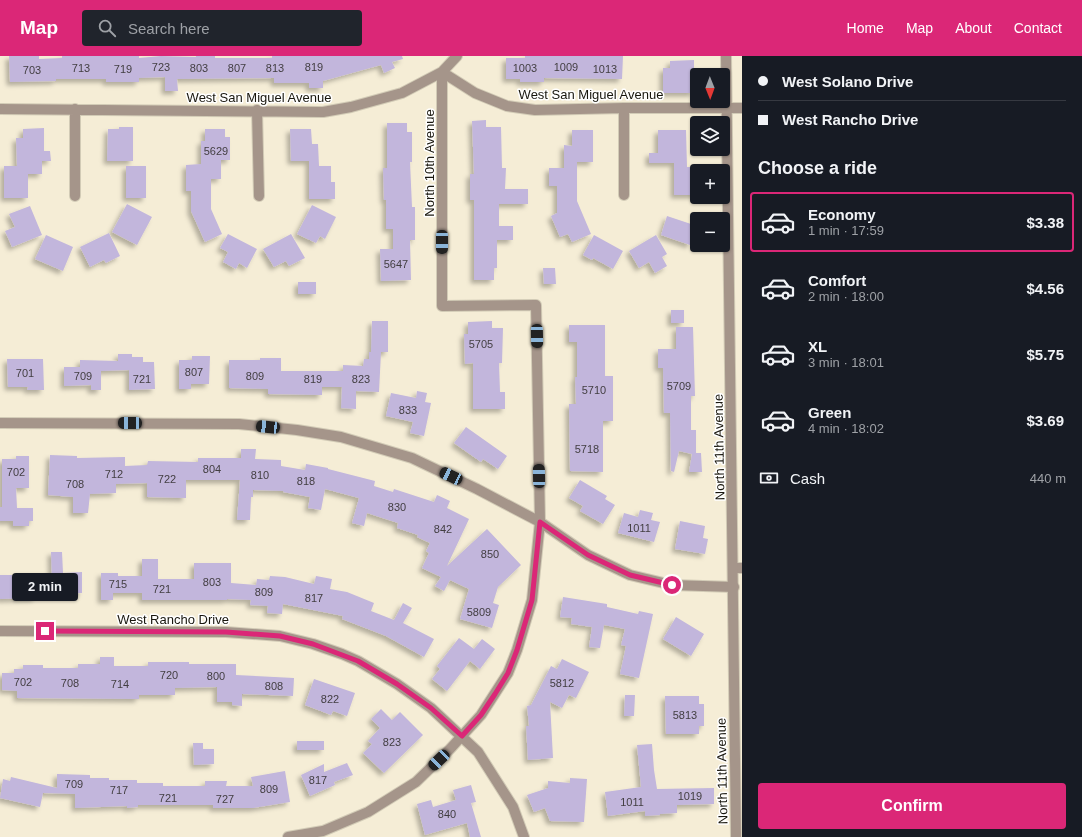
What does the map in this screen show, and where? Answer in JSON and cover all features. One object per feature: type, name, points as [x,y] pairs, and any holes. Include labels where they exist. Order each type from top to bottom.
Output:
[{"type":"street","points":[[442,72],[457,56]]},
{"type":"street","name":"North 11th Avenue","points":[[726,56],[726,68]]},
{"type":"street","name":"West San Miguel Avenue","points":[[0,109],[257,110],[323,112],[351,107],[402,93],[442,72],[475,93],[507,106],[535,110],[690,108]]},
{"type":"street","name":"North 10th Avenue","points":[[288,837],[323,831],[368,812],[416,782],[481,715],[495,694],[508,673],[517,650],[532,600],[540,522],[536,305],[442,306],[442,72]]},
{"type":"street","points":[[624,108],[624,195]]},
{"type":"street","name":"North 11th Avenue","points":[[727,108],[738,568],[734,587],[736,837]]},
{"type":"street","name":"West San Miguel Avenue","points":[[730,108],[742,108]]},
{"type":"street","points":[[74,109],[75,196]]},
{"type":"street","points":[[257,110],[258,196]]},
{"type":"street","points":[[0,423],[239,424],[297,430],[341,437],[412,458],[477,489],[540,522],[588,555],[630,575],[672,585],[734,587]]},
{"type":"street","name":"West Rancho Drive","points":[[0,631],[226,632],[280,636],[313,644],[358,661],[397,684],[431,708],[462,736]]},
{"type":"street","points":[[462,736],[478,752],[498,782],[513,807],[524,837]]},
{"type":"building","points":[[9,56],[39,56],[39,59],[62,58],[62,56],[139,56],[139,58],[161,56],[215,56],[215,58],[272,58],[272,56],[402,56],[403,59],[392,62],[395,68],[384,73],[381,65],[323,81],[323,88],[309,88],[309,83],[274,83],[274,78],[177,79],[178,91],[165,91],[165,77],[139,78],[139,82],[106,82],[106,79],[56,79],[56,81],[10,82]]},
{"type":"building","points":[[525,56],[623,56],[622,79],[544,78],[544,82],[520,82],[520,79],[506,79],[506,58],[525,58]]},
{"type":"building","points":[[694,60],[694,68],[690,68],[690,93],[663,93],[663,68],[670,68],[670,61]]},
{"type":"building","points":[[486,120],[486,127],[501,127],[502,168],[506,168],[505,189],[528,189],[528,204],[499,204],[499,226],[513,226],[513,240],[497,240],[497,268],[494,268],[494,280],[474,280],[474,200],[470,200],[470,174],[474,174],[472,121]]},
{"type":"building","points":[[387,123],[407,123],[407,132],[412,132],[412,162],[410,162],[412,207],[415,207],[415,240],[410,240],[411,280],[381,281],[380,249],[393,249],[393,229],[386,229],[386,200],[384,200],[383,168],[387,168]]},
{"type":"building","points":[[119,127],[133,127],[133,161],[107,161],[108,129],[119,129]]},
{"type":"building","points":[[44,128],[44,151],[50,151],[51,161],[42,161],[42,174],[28,174],[28,198],[4,198],[4,166],[17,166],[16,138],[23,138],[23,129]]},
{"type":"building","points":[[205,129],[225,129],[225,137],[230,137],[230,160],[221,160],[221,179],[211,179],[211,209],[222,234],[205,242],[191,211],[191,191],[186,191],[186,165],[201,164],[201,141],[205,141]]},
{"type":"building","points":[[290,129],[311,129],[312,144],[318,144],[319,166],[331,166],[331,182],[335,182],[335,199],[309,199],[309,161],[291,161]]},
{"type":"building","points":[[572,130],[593,130],[593,162],[577,162],[577,201],[591,234],[572,242],[568,234],[560,237],[551,216],[557,213],[557,186],[549,186],[549,168],[564,168],[564,145],[572,146]]},
{"type":"building","points":[[658,130],[686,130],[687,167],[690,167],[690,195],[674,195],[674,163],[649,163],[649,153],[658,153]]},
{"type":"building","points":[[126,166],[146,166],[146,198],[126,198]]},
{"type":"building","points":[[127,204],[152,217],[137,245],[112,232]]},
{"type":"building","points":[[312,205],[336,217],[325,239],[320,236],[316,243],[297,234]]},
{"type":"building","points":[[30,206],[42,235],[12,247],[5,231],[15,227],[9,214]]},
{"type":"building","points":[[667,216],[690,224],[690,245],[661,235]]},
{"type":"building","points":[[109,233],[120,256],[106,263],[104,260],[90,267],[80,247]]},
{"type":"building","points":[[228,234],[257,249],[247,268],[239,263],[236,269],[223,262],[228,252],[220,248]]},
{"type":"building","points":[[291,234],[305,258],[289,266],[286,261],[274,267],[263,249]]},
{"type":"building","points":[[46,235],[73,247],[63,271],[35,259]]},
{"type":"building","points":[[594,235],[623,251],[613,269],[593,258],[592,260],[583,255]]},
{"type":"building","points":[[656,235],[667,254],[662,257],[667,266],[655,273],[649,262],[639,268],[629,251]]},
{"type":"building","points":[[543,268],[555,268],[556,284],[544,284]]},
{"type":"building","points":[[298,282],[316,282],[316,294],[298,294]]},
{"type":"building","points":[[671,310],[684,310],[684,323],[671,323]]},
{"type":"building","points":[[372,321],[388,321],[388,352],[381,352],[379,392],[356,391],[356,409],[341,408],[342,387],[322,387],[322,395],[268,394],[268,389],[229,388],[229,360],[281,358],[281,371],[343,371],[343,365],[363,366],[364,359],[369,359],[369,352],[371,352]]},
{"type":"building","points":[[492,321],[492,328],[503,328],[502,363],[499,363],[500,392],[505,392],[505,409],[473,409],[473,363],[465,364],[464,334],[468,334],[468,322]]},
{"type":"building","points":[[569,325],[605,325],[605,376],[613,376],[613,421],[603,421],[603,472],[570,471],[569,404],[576,404],[575,377],[577,377],[577,342],[569,342]]},
{"type":"building","points":[[676,327],[693,327],[695,396],[691,396],[691,430],[696,430],[696,453],[701,453],[702,472],[689,472],[692,454],[679,451],[674,472],[671,471],[670,413],[664,413],[663,368],[658,368],[658,349],[676,349]]},
{"type":"building","points":[[118,354],[132,354],[132,357],[143,357],[143,362],[154,362],[155,389],[129,390],[129,370],[101,371],[101,390],[91,390],[91,385],[64,386],[64,367],[80,367],[80,360],[118,361]]},
{"type":"building","points":[[192,356],[210,356],[209,384],[191,384],[191,389],[179,389],[179,360],[192,360]]},
{"type":"building","points":[[7,359],[43,359],[44,390],[27,390],[28,387],[8,387]]},
{"type":"building","points":[[417,391],[427,393],[425,402],[431,403],[424,436],[410,433],[413,422],[386,416],[391,393],[416,398]]},
{"type":"building","points":[[466,427],[507,456],[498,469],[483,459],[481,462],[454,443]]},
{"type":"building","points":[[241,449],[256,449],[255,459],[281,460],[281,466],[305,470],[306,464],[328,468],[375,481],[374,486],[393,492],[394,489],[434,502],[437,495],[450,501],[447,508],[469,519],[447,566],[487,529],[521,565],[498,587],[493,603],[499,605],[492,628],[460,619],[469,589],[450,580],[444,591],[435,586],[441,577],[422,568],[429,553],[426,551],[430,543],[417,537],[418,535],[397,528],[398,523],[367,513],[364,526],[352,523],[359,498],[325,489],[321,510],[308,508],[310,497],[283,492],[284,491],[253,490],[253,497],[251,497],[250,520],[237,520],[240,480],[186,480],[186,498],[147,497],[147,483],[116,484],[116,493],[90,494],[88,513],[73,513],[73,497],[48,495],[50,455],[77,456],[77,458],[125,457],[125,466],[147,465],[148,461],[198,462],[198,458],[241,458]]},
{"type":"building","points":[[16,456],[29,456],[29,488],[16,488],[17,508],[33,508],[33,521],[29,521],[29,526],[13,526],[13,521],[0,521],[0,507],[2,507],[2,459],[16,459]]},
{"type":"building","points":[[580,480],[607,496],[605,499],[615,505],[603,524],[580,511],[583,506],[569,498]]},
{"type":"building","points":[[640,510],[653,513],[651,520],[660,522],[654,542],[618,533],[624,513],[638,517]]},
{"type":"building","points":[[680,521],[705,526],[703,538],[708,539],[705,554],[675,549]]},
{"type":"building","points":[[51,552],[62,552],[63,573],[82,572],[82,593],[36,594],[36,598],[0,599],[0,575],[12,575],[12,583],[52,582]]},
{"type":"building","points":[[142,559],[158,559],[158,579],[194,579],[194,563],[231,563],[231,583],[256,585],[257,579],[269,580],[270,576],[285,577],[314,584],[316,576],[332,579],[330,589],[347,592],[374,603],[371,611],[394,620],[403,603],[412,608],[403,623],[434,639],[424,657],[386,636],[342,619],[343,616],[283,604],[282,614],[267,613],[268,606],[250,605],[251,600],[142,600],[142,593],[113,593],[113,600],[101,600],[101,573],[118,573],[118,576],[142,576]]},
{"type":"building","points":[[563,597],[607,604],[607,607],[638,614],[639,611],[653,614],[639,678],[620,674],[626,646],[621,645],[625,629],[604,625],[600,648],[589,647],[592,627],[571,624],[572,618],[560,617]]},
{"type":"building","points":[[676,617],[704,634],[691,656],[663,639]]},
{"type":"building","points":[[459,638],[474,649],[482,639],[495,649],[480,669],[470,661],[447,691],[432,679],[440,669],[437,666]]},
{"type":"building","points":[[100,657],[114,657],[114,666],[148,666],[148,662],[236,664],[236,675],[294,678],[293,696],[242,694],[242,706],[232,705],[232,702],[217,702],[217,687],[175,688],[175,695],[139,695],[139,699],[17,698],[17,691],[2,690],[2,673],[14,673],[14,669],[23,669],[23,665],[43,665],[43,668],[78,668],[78,664],[100,664]]},
{"type":"building","points":[[562,659],[589,672],[576,698],[569,695],[562,708],[550,702],[553,758],[528,760],[526,726],[529,726],[527,706],[531,705],[551,666],[557,669]]},
{"type":"building","points":[[314,679],[355,693],[347,716],[333,711],[331,715],[305,705]]},
{"type":"building","points":[[625,695],[635,695],[634,716],[624,716]]},
{"type":"building","points":[[665,696],[699,696],[699,704],[704,704],[704,726],[699,726],[699,734],[666,734]]},
{"type":"building","points":[[381,709],[392,720],[400,712],[423,735],[384,773],[363,753],[372,744],[368,741],[380,728],[371,719]]},
{"type":"building","points":[[297,741],[324,741],[324,750],[297,750]]},
{"type":"building","points":[[193,743],[203,743],[203,749],[214,749],[214,764],[194,765]]},
{"type":"building","points":[[652,744],[657,789],[714,788],[714,804],[677,805],[677,813],[660,815],[645,816],[645,811],[608,816],[605,792],[641,787],[637,745]]},
{"type":"building","points":[[347,763],[353,775],[334,782],[335,785],[310,796],[301,775],[324,764],[324,772]]},
{"type":"building","points":[[285,771],[290,802],[253,808],[213,808],[213,805],[138,805],[138,807],[127,808],[127,806],[75,808],[75,794],[43,793],[40,807],[0,798],[3,779],[10,781],[11,777],[57,788],[57,774],[90,775],[90,778],[109,778],[109,780],[137,780],[137,783],[163,783],[163,786],[205,786],[205,781],[227,781],[226,786],[253,786],[251,777]]},
{"type":"building","points":[[570,778],[587,779],[584,822],[550,821],[545,808],[534,812],[527,795],[548,788],[548,781],[570,783]]},
{"type":"building","points":[[471,785],[476,802],[471,803],[481,837],[470,837],[467,823],[425,835],[417,804],[431,800],[433,807],[456,800],[453,790]]},
{"type":"route","points":[[45,631],[226,632],[280,636],[313,644],[358,661],[397,684],[431,708],[462,736],[481,715],[495,694],[508,673],[517,650],[532,600],[540,522],[588,555],[630,575],[672,585]]}]
